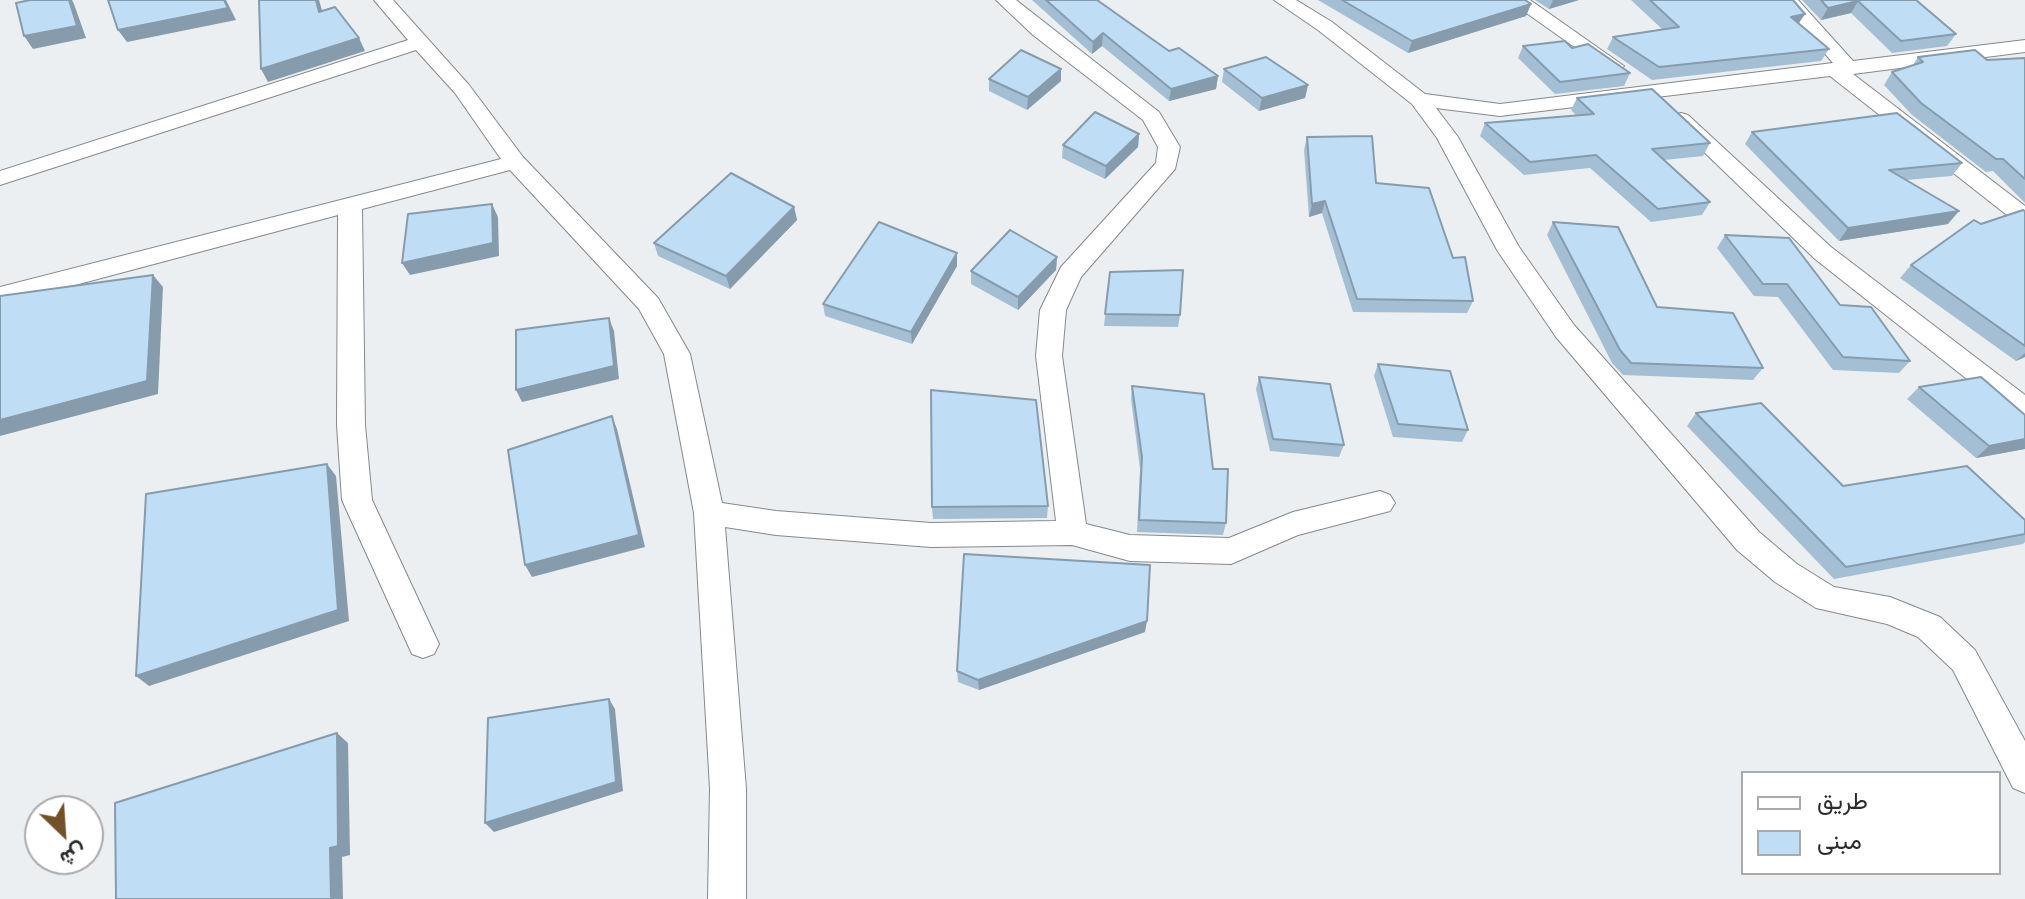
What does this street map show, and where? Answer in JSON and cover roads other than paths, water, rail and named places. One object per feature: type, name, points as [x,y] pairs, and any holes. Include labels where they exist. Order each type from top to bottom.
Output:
[{"type":"street","points":[[383,0],[462,89],[515,162],[649,304],[677,354],[709,513],[728,789],[727,899]]},
{"type":"street","points":[[1005,0],[1050,40],[1152,116],[1169,147],[1167,164],[1070,273],[1053,310],[1049,356],[1072,533]]},
{"type":"street","points":[[1283,0],[1325,26],[1419,100],[1447,137],[1509,250],[1565,331],[1748,541],[1786,573],[1827,599],[1890,611],[1929,627],[1964,660],[2025,776]]},
{"type":"street","points":[[1517,0],[1652,92],[1823,253],[2025,410]]},
{"type":"street","points":[[1788,0],[1842,70],[2025,218]]},
{"type":"street","points":[[0,178],[420,42]]},
{"type":"street","points":[[1419,100],[1500,110],[2025,46]]},
{"type":"street","points":[[0,296],[515,162]]},
{"type":"street","points":[[350,204],[351,425],[357,500],[423,644]]},
{"type":"street","points":[[709,513],[776,523],[931,535],[1072,533],[1130,548],[1231,551],[1293,524],[1380,503]]}]
